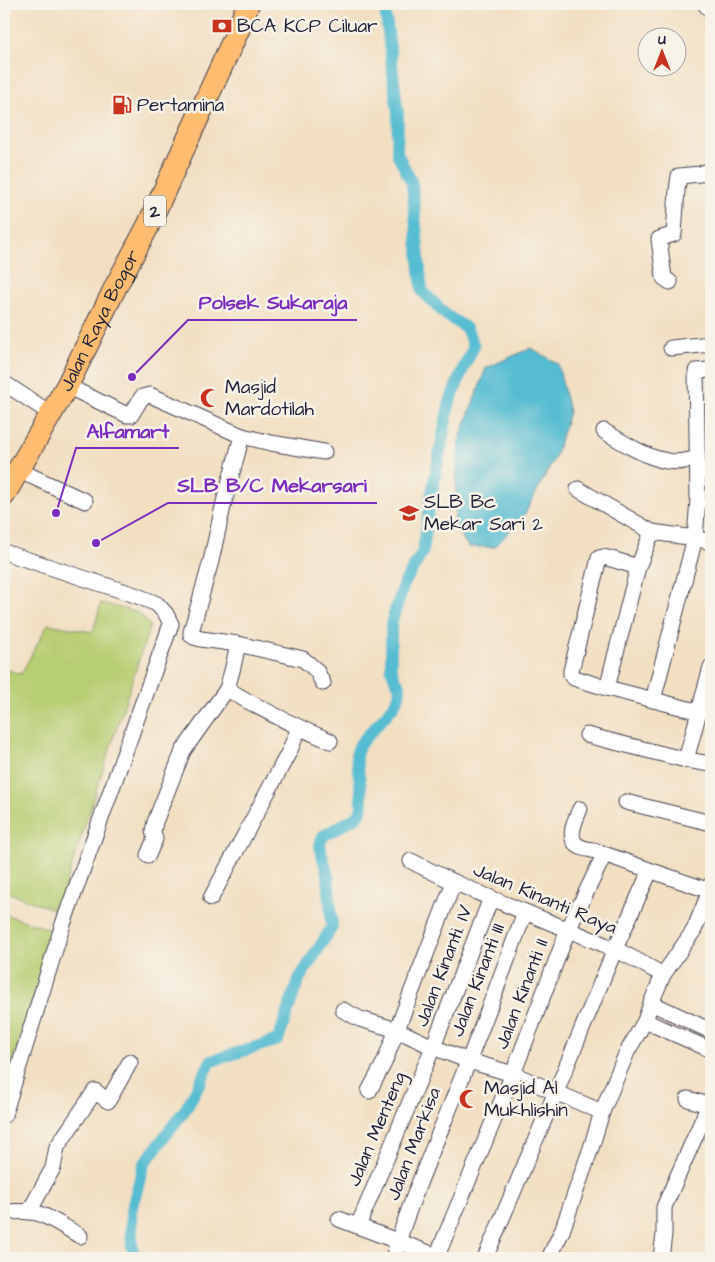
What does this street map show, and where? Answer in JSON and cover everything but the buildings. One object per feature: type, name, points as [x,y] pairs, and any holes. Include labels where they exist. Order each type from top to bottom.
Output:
[{"type":"highway","name":"Jalan Raya Bogor","points":[[4,495],[67,386],[148,226],[239,28],[248,4]]},
{"type":"street","points":[[670,282],[664,278],[659,239],[674,234],[679,176],[700,174],[711,170]]},
{"type":"street","points":[[671,348],[711,344]]},
{"type":"street","points":[[653,700],[695,538],[698,499],[696,371],[711,370]]},
{"type":"street","points":[[4,383],[50,413]]},
{"type":"street","points":[[67,386],[127,415],[130,415],[142,397],[150,395],[242,436],[324,452]]},
{"type":"street","points":[[604,432],[631,448],[667,461],[686,461],[698,458]]},
{"type":"street","points":[[242,436],[191,635],[303,660],[316,670],[323,683]]},
{"type":"street","points":[[18,470],[85,501]]},
{"type":"street","points":[[578,489],[652,532],[711,542]]},
{"type":"street","points":[[607,688],[638,567],[652,532]]},
{"type":"street","points":[[4,552],[157,604],[166,614],[170,624],[63,924],[4,1115]]},
{"type":"street","points":[[638,567],[603,557],[600,558],[571,676],[607,688],[700,712]]},
{"type":"street","points":[[148,855],[154,839],[155,822],[183,751],[227,689],[238,644]]},
{"type":"street","points":[[686,760],[711,667]]},
{"type":"street","points":[[227,689],[299,728],[330,741]]},
{"type":"street","points":[[211,898],[299,728]]},
{"type":"street","points":[[587,735],[686,760],[711,764]]},
{"type":"street","points":[[626,802],[711,823]]},
{"type":"street","points":[[550,1258],[562,1231],[602,1112],[627,1052],[645,1021],[664,975],[706,912],[711,887],[650,871],[580,846],[572,838],[574,824],[580,809]]},
{"type":"street","name":"Jalan Kinanti II","points":[[440,1257],[568,930],[604,855]]},
{"type":"street","name":"Jalan Kinanti Raya","points":[[411,861],[491,898],[615,949],[664,975]]},
{"type":"street","points":[[485,1258],[615,949],[650,871]]},
{"type":"street","points":[[369,1091],[384,1062],[454,882]]},
{"type":"street","name":"Jalan Kinanti. IV","points":[[433,1047],[491,898]]},
{"type":"street","name":"Jalan Kinanti III","points":[[469,1062],[525,912]]},
{"type":"street","points":[[651,1003],[711,1031]]},
{"type":"street","points":[[343,1010],[360,1019],[397,1030],[469,1062],[513,1074],[602,1112]]},
{"type":"street","points":[[645,1021],[711,1050]]},
{"type":"street","name":"Jalan Menteng","points":[[358,1226],[433,1047]]},
{"type":"street","points":[[29,1212],[53,1168],[57,1147],[95,1091],[108,1102],[130,1062]]},
{"type":"street","name":"Jalan Markisa","points":[[393,1258],[430,1156],[469,1062]]},
{"type":"street","points":[[661,1258],[664,1234],[664,1207],[710,1105],[688,1099]]},
{"type":"street","points":[[4,1212],[36,1213],[80,1236]]},
{"type":"street","points":[[339,1220],[440,1257]]},
{"type":"green space","points":[[101,603],[139,613],[150,626],[57,911],[4,891],[4,669],[21,674],[48,624],[93,632]]},
{"type":"green space","points":[[4,914],[55,931],[4,1087]]},
{"type":"water","points":[[531,348],[558,364],[569,412],[555,457],[525,514],[495,547],[468,547],[454,525],[459,440],[486,368]]},
{"type":"waterway","points":[[136,1258],[132,1248],[131,1211],[144,1164],[187,1107],[211,1061],[278,1040],[298,981],[332,927],[328,875],[320,843],[323,836],[355,818],[360,813],[362,807],[361,789],[356,755],[360,744],[393,707],[399,696],[400,686],[391,668],[391,624],[404,584],[423,551],[430,502],[449,405],[474,346],[466,328],[446,315],[422,291],[412,183],[397,153],[398,114],[385,9],[388,4]]},
{"type":"place","name":"BCA KCP Ciluar","points":[[222,26]]},
{"type":"place","name":"Pertamina","points":[[122,105]]},
{"type":"place","name":"Polsek Sukaraja","points":[[132,377]]},
{"type":"place","name":"Masjid Mardotilah","points":[[210,398]]},
{"type":"place","name":"Alfamart","points":[[56,513]]},
{"type":"place","name":"SLB Bc Mekar Sari 2","points":[[409,513]]},
{"type":"place","name":"SLB B/C Mekarsari","points":[[96,543]]},
{"type":"place","name":"Masjid Al Mukhlishin","points":[[469,1099]]}]
